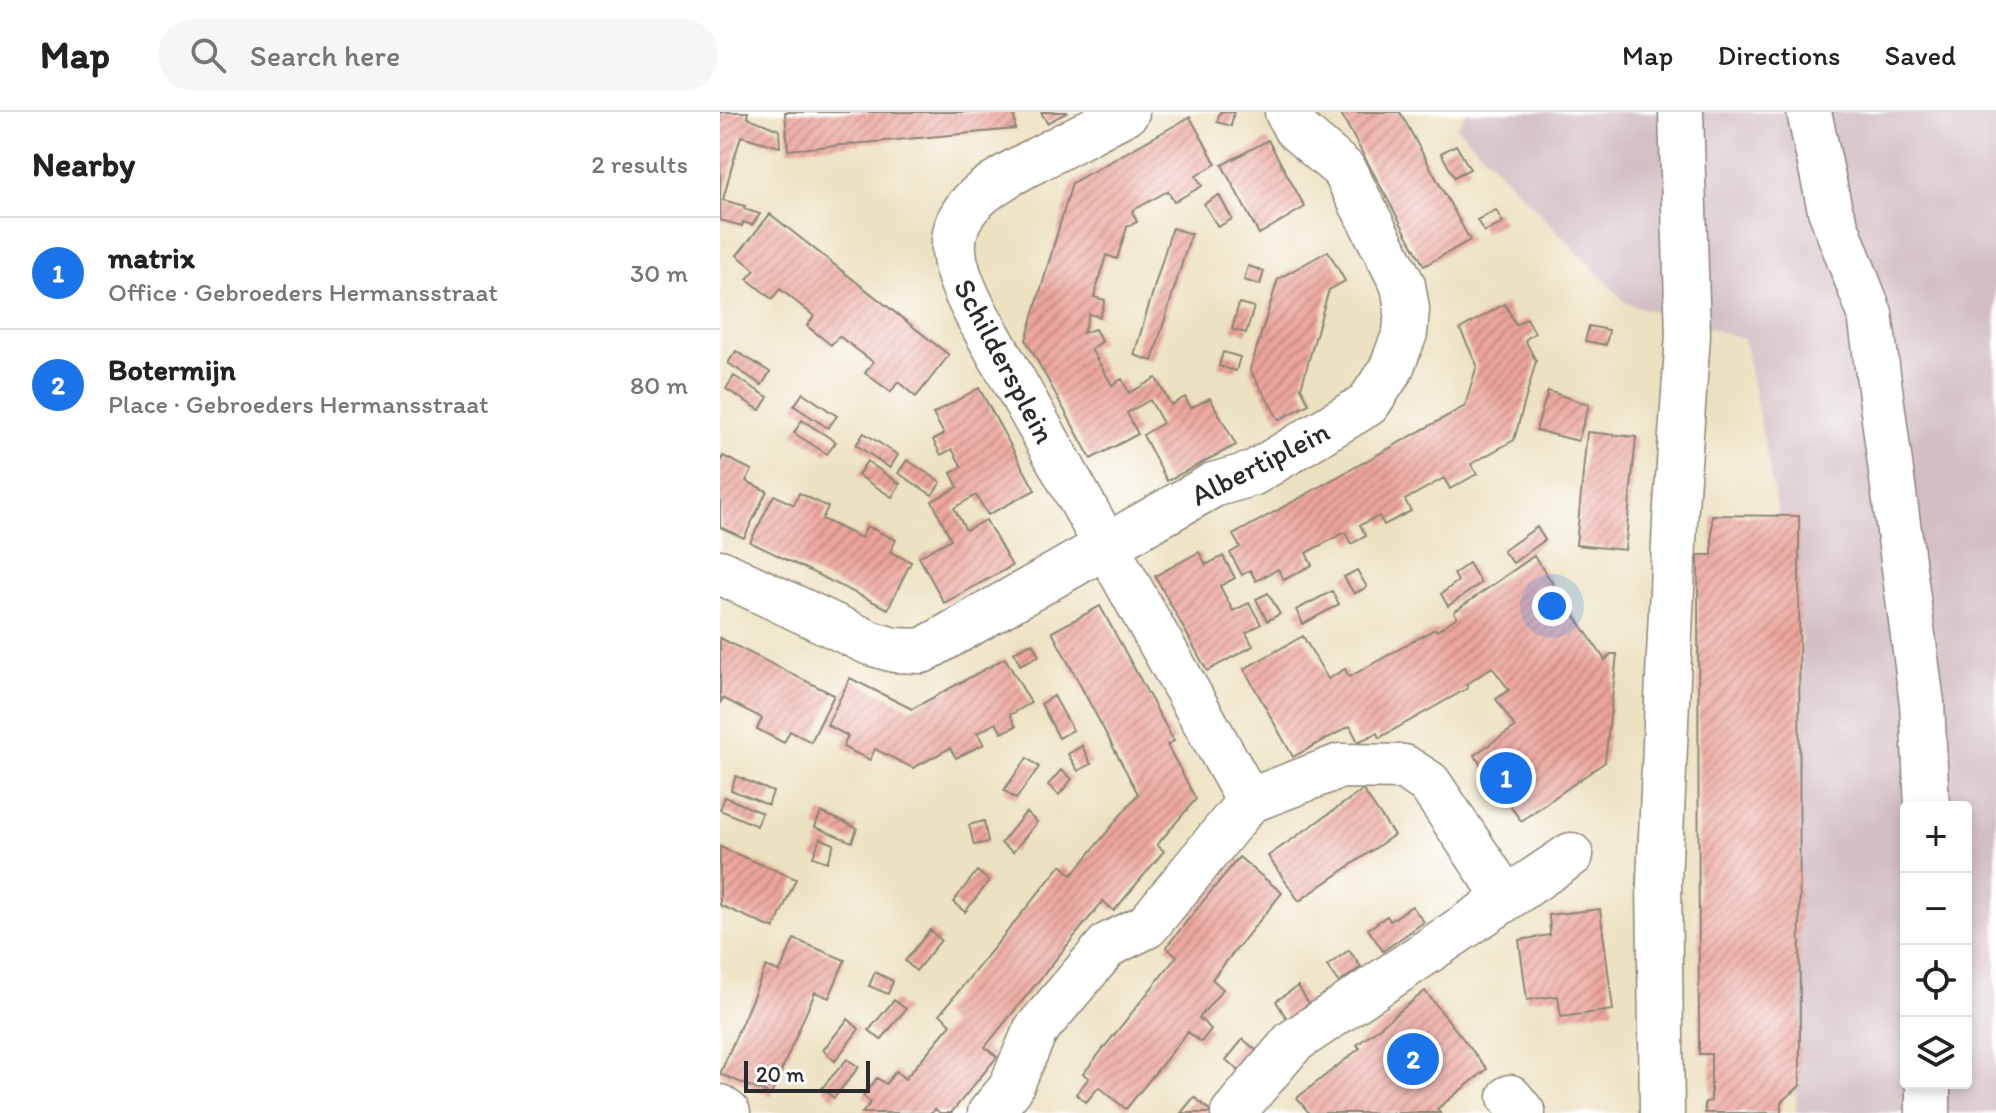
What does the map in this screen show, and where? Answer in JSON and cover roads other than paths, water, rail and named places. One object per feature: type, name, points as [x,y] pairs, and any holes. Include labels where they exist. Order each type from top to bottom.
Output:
[{"type":"street","name":"Schildersplein","points":[[1127,112],[1014,171],[973,198],[955,230],[953,252],[963,288],[1249,801]]},
{"type":"street","name":"Albertiplein","points":[[720,572],[870,643],[894,650],[922,651],[1213,485],[1252,474],[1368,404],[1391,369],[1405,333],[1407,309],[1403,285],[1344,170],[1295,128],[1287,112]]},
{"type":"street","points":[[1662,1113],[1659,881],[1675,521],[1688,335],[1681,112]]},
{"type":"street","points":[[1809,112],[1830,210],[1870,314],[1922,703],[1927,801]]},
{"type":"street","points":[[990,1113],[1010,1089],[1035,1031],[1108,945],[1147,926],[1249,801],[1340,766],[1404,767],[1429,783],[1506,898]]},
{"type":"street","points":[[1233,1113],[1293,1042],[1571,855]]},
{"type":"street","points":[[1928,1089],[1928,1113]]},
{"type":"street","points":[[720,1107],[728,1113]]},
{"type":"place","name":"matrix","points":[[1506,778]]},
{"type":"place","name":"Botermijn","points":[[1413,1059]]}]
